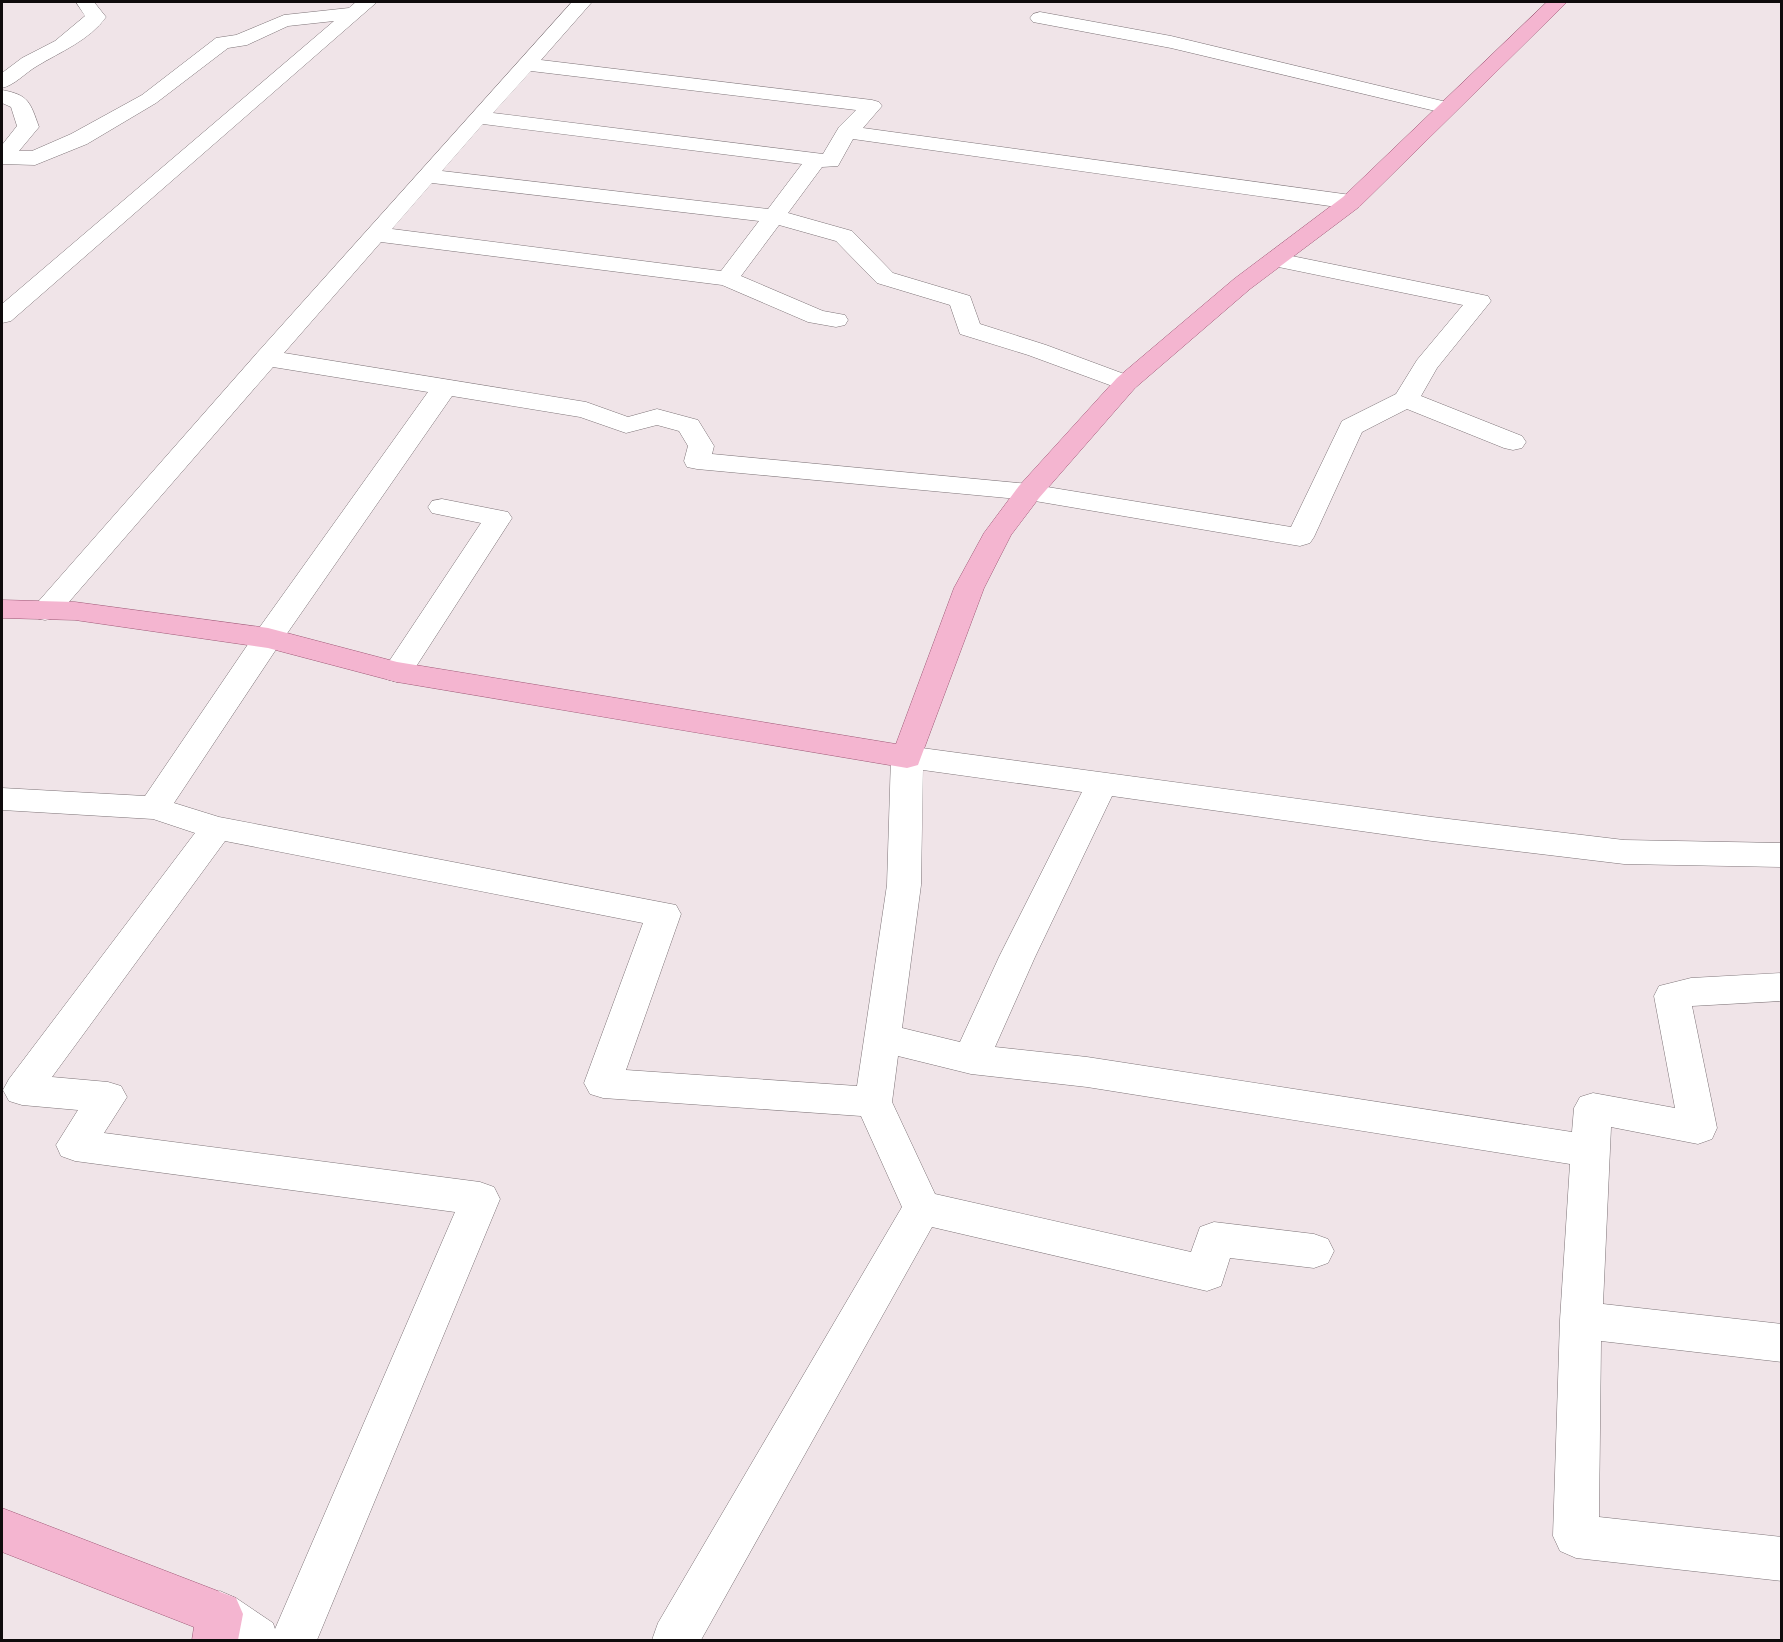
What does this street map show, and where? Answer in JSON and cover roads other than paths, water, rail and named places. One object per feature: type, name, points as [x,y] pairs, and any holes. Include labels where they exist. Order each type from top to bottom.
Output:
[{"type":"main road","points":[[2,609],[75,611],[268,638],[397,672],[907,757],[969,588],[998,532],[1029,492],[1126,383],[1242,284],[1277,260],[1351,202],[1557,2]]},
{"type":"main road","points":[[2,1530],[230,1632]]},
{"type":"street","points":[[2,82],[22,67],[62,45],[96,17],[85,2]]},
{"type":"street","points":[[45,611],[478,117],[582,2]]},
{"type":"street","points":[[2,179],[36,158],[79,140],[149,99],[223,42],[240,41],[284,21],[361,7]]},
{"type":"street","points":[[2,316],[361,7]]},
{"type":"street","points":[[1040,18],[1171,42],[1448,108]]},
{"type":"street","points":[[478,117],[830,161],[848,132],[872,106],[526,64]]},
{"type":"street","points":[[2,65],[22,67]]},
{"type":"street","points":[[2,96],[20,103],[28,127],[2,158]]},
{"type":"street","points":[[848,132],[1351,202]]},
{"type":"street","points":[[2,158],[36,158]]},
{"type":"street","points":[[727,279],[816,160]]},
{"type":"street","points":[[427,176],[774,216],[844,236],[885,278],[961,301],[969,329],[1037,350],[1126,383]]},
{"type":"street","points":[[376,234],[727,279],[817,317],[836,320]]},
{"type":"street","points":[[266,358],[586,410],[626,424],[657,417],[689,426],[701,446],[697,461],[1029,492],[1300,537],[1351,427],[1406,399],[1426,365],[1479,301],[1277,260]]},
{"type":"street","points":[[154,808],[268,638],[445,387]]},
{"type":"street","points":[[1406,399],[1513,442]]},
{"type":"street","points":[[397,672],[498,519],[442,507]]},
{"type":"street","points":[[922,1208],[873,1101],[904,885],[907,757],[1420,828],[1624,852],[1782,855]]},
{"type":"street","points":[[971,1059],[1017,957],[1102,784]]},
{"type":"street","points":[[2,799],[154,808],[217,828],[664,915],[603,1083],[873,1101]]},
{"type":"street","points":[[217,828],[22,1090],[108,1097],[75,1145],[480,1199],[294,1641]]},
{"type":"street","points":[[1782,987],[1691,992],[1672,996],[1698,1128],[1593,1108],[1581,1320],[1576,1536],[1782,1559]]},
{"type":"street","points":[[882,1038],[971,1059],[1087,1072],[1591,1151]]},
{"type":"street","points":[[922,1208],[1207,1273],[1214,1239],[1314,1251]]},
{"type":"street","points":[[675,1641],[922,1208]]},
{"type":"street","points":[[1581,1320],[1782,1343]]}]
